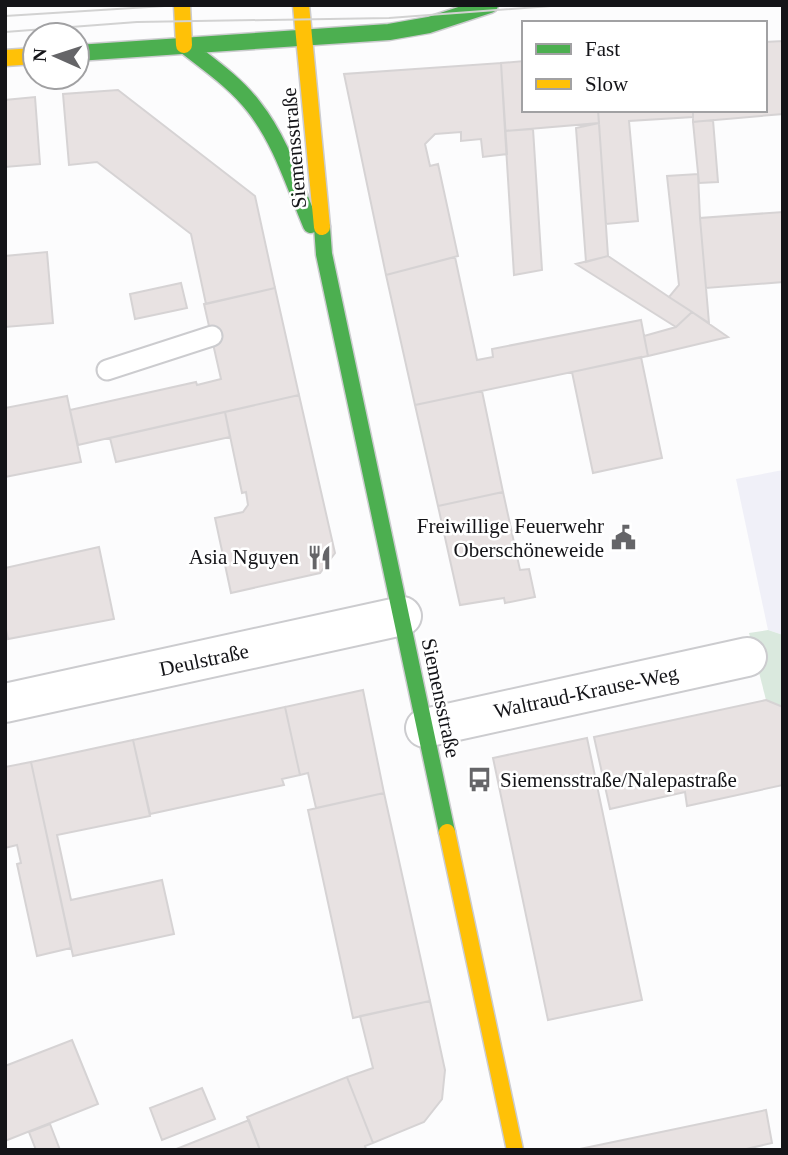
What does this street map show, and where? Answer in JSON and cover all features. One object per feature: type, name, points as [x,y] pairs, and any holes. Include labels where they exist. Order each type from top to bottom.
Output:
[{"type":"main road","points":[[182,5],[184,45]]},
{"type":"main road","name":"Siemensstraße","points":[[301,5],[324,254],[516,1150]]},
{"type":"main road","points":[[91,52],[408,30],[490,5]]},
{"type":"main road","points":[[305,37],[320,13]]},
{"type":"main road","name":"Siemensstraße","points":[[184,45],[242,94],[266,125],[324,254]]},
{"type":"street","name":"Deulstraße","points":[[5,703],[402,617]]},
{"type":"street","name":"Waltraud-Krause-Weg","points":[[425,728],[747,657]]},
{"type":"lane","points":[[107,370],[212,336]]},
{"type":"shaded area","points":[[783,470],[783,635],[768,630],[736,479]]},
{"type":"shaded area","points":[[768,630],[783,635],[783,707],[766,700],[749,633]]},
{"type":"building","points":[[783,41],[783,114],[693,122],[693,112],[767,112],[767,42]]},
{"type":"building","points":[[522,61],[522,112],[598,112],[599,123],[505,131],[501,63]]},
{"type":"building","points":[[501,63],[507,154],[483,157],[481,139],[461,141],[461,132],[435,134],[425,144],[430,166],[438,164],[458,256],[386,275],[344,74]]},
{"type":"building","points":[[118,90],[255,196],[275,288],[206,304],[191,234],[97,162],[69,165],[63,94]]},
{"type":"building","points":[[35,97],[40,164],[5,167],[5,100]]},
{"type":"building","points":[[598,112],[693,112],[693,117],[629,121],[638,221],[606,224]]},
{"type":"building","points":[[713,120],[718,182],[699,183],[693,122]]},
{"type":"building","points":[[599,123],[608,256],[586,262],[576,128]]},
{"type":"building","points":[[533,129],[542,270],[514,275],[505,131]]},
{"type":"building","points":[[698,174],[709,323],[669,297],[679,285],[667,176]]},
{"type":"building","points":[[783,212],[783,282],[706,288],[700,218]]},
{"type":"building","points":[[47,252],[53,323],[5,327],[5,256]]},
{"type":"building","points":[[608,256],[692,312],[676,327],[576,264]]},
{"type":"building","points":[[455,257],[477,360],[493,357],[492,349],[641,320],[648,356],[415,405],[386,275]]},
{"type":"building","points":[[181,283],[187,308],[135,319],[130,294]]},
{"type":"building","points":[[275,288],[299,395],[78,445],[70,410],[221,379],[204,304]]},
{"type":"building","points":[[692,312],[728,337],[648,356],[644,336],[676,327]]},
{"type":"building","points":[[641,357],[662,458],[593,473],[572,372]]},
{"type":"building","points":[[482,391],[503,492],[438,506],[415,405]]},
{"type":"building","points":[[299,395],[335,553],[320,573],[231,593],[215,518],[243,512],[248,505],[246,492],[242,493],[225,412]]},
{"type":"building","points":[[67,396],[81,462],[5,477],[5,408]]},
{"type":"building","points":[[225,412],[230,437],[116,462],[110,438]]},
{"type":"building","points":[[503,492],[520,570],[529,569],[535,597],[505,603],[504,598],[460,605],[438,506]]},
{"type":"building","points":[[99,547],[114,619],[8,639],[5,625],[5,568]]},
{"type":"building","points":[[363,690],[384,793],[316,808],[308,773],[300,775],[285,707]]},
{"type":"building","points":[[766,700],[783,707],[783,785],[687,806],[685,792],[610,809],[594,737]]},
{"type":"building","points":[[285,707],[300,775],[282,779],[284,785],[150,814],[133,740]]},
{"type":"building","points":[[587,738],[642,1000],[548,1020],[493,758]]},
{"type":"building","points":[[133,740],[150,816],[57,835],[71,900],[162,880],[174,934],[73,956],[31,762]]},
{"type":"building","points":[[31,762],[71,948],[37,956],[17,864],[21,863],[17,845],[5,848],[5,767]]},
{"type":"building","points":[[384,793],[430,1001],[353,1018],[308,810]]},
{"type":"building","points":[[430,1001],[445,1070],[442,1099],[424,1122],[373,1143],[347,1077],[373,1068],[360,1016]]},
{"type":"building","points":[[72,1040],[98,1104],[5,1141],[5,1066]]},
{"type":"building","points":[[347,1077],[373,1143],[365,1146],[366,1149],[260,1150],[247,1117]]},
{"type":"building","points":[[202,1088],[215,1119],[162,1140],[150,1108]]},
{"type":"building","points":[[766,1110],[772,1143],[742,1150],[575,1150]]},
{"type":"building","points":[[249,1120],[260,1150],[174,1150]]},
{"type":"building","points":[[50,1124],[60,1150],[36,1150],[29,1132]]},
{"type":"tram line","points":[[5,16],[181,5]]},
{"type":"tram line","points":[[5,32],[137,22],[389,18],[564,5]]},
{"type":"traffic: fast","points":[[91,52],[389,32],[429,25],[490,5]]},
{"type":"traffic: fast","points":[[184,45],[238,89],[264,120],[286,164],[311,225]]},
{"type":"traffic: fast","points":[[322,227],[324,254],[447,832]]},
{"type":"traffic: slow","points":[[182,5],[184,45]]},
{"type":"traffic: slow","points":[[301,5],[322,227]]},
{"type":"traffic: slow","points":[[5,58],[21,57]]},
{"type":"traffic: slow","points":[[447,832],[515,1150]]},
{"type":"place","name":"Freiwillige Feuerwehr Oberschöneweide","points":[[624,538]]},
{"type":"place","name":"Asia Nguyen","points":[[319,557]]},
{"type":"place","name":"Siemensstraße/Nalepastraße","points":[[480,780]]}]
